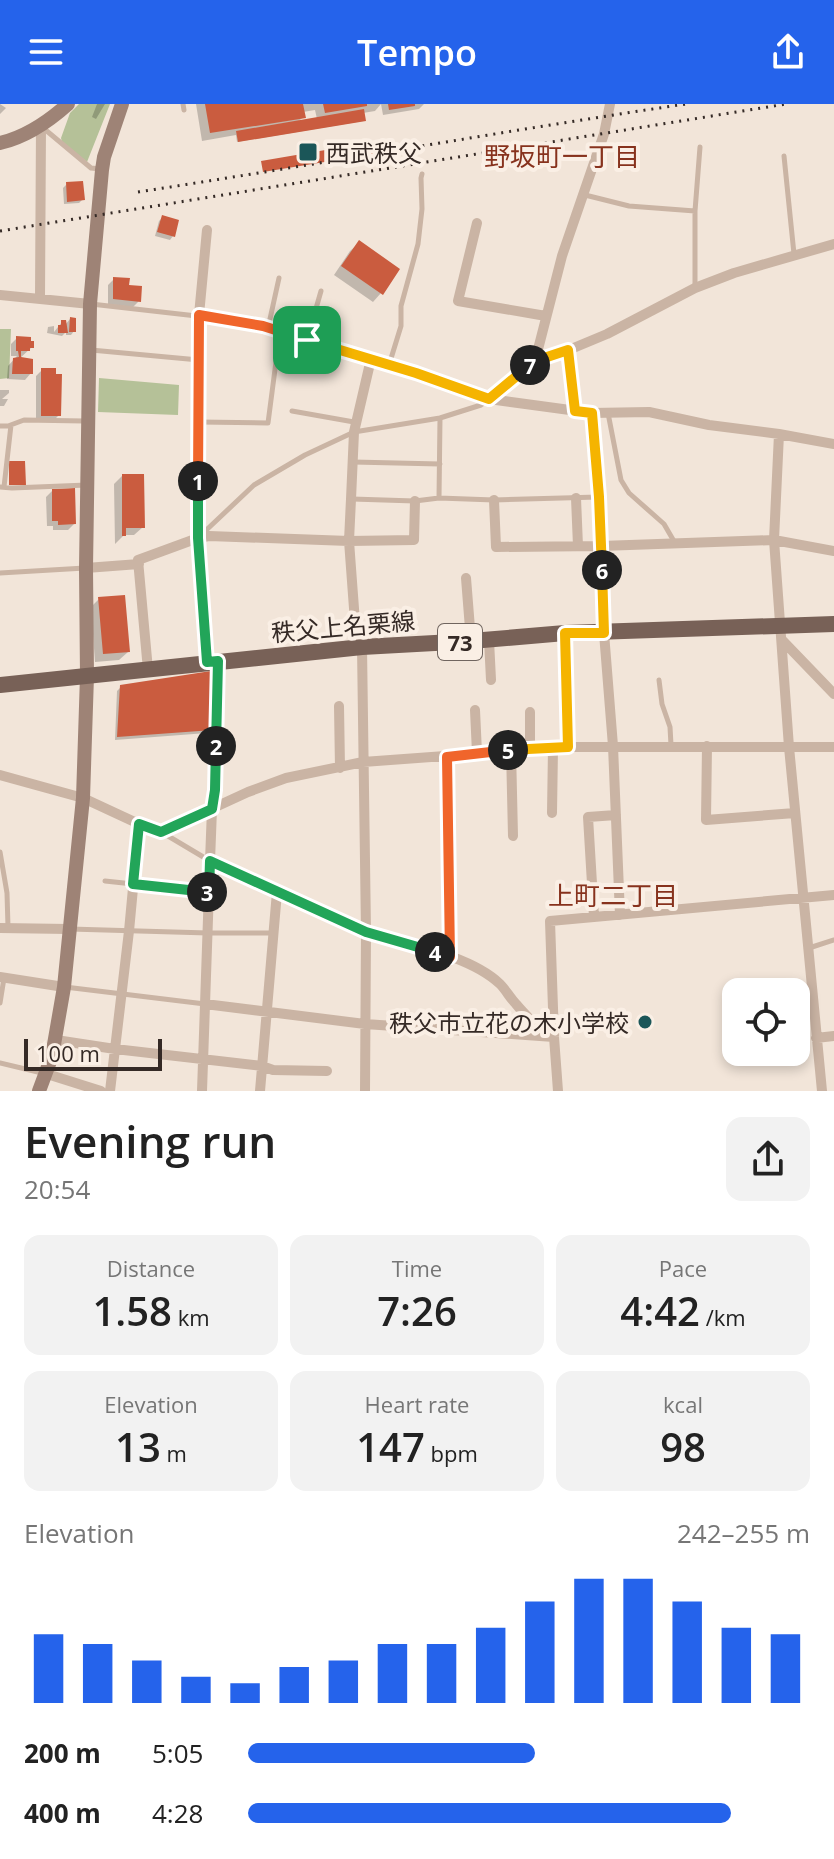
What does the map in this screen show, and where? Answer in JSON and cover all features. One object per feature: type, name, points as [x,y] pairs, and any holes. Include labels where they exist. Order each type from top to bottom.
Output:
[{"type":"main road","name":"秩父上名栗線","points":[[0,685],[359,648],[565,633],[782,633],[834,624]]},
{"type":"street","points":[[0,143],[14,140],[41,126],[68,104]]},
{"type":"street","points":[[39,1091],[56,1040],[64,987],[83,798],[90,304],[104,157],[122,104]]},
{"type":"street","points":[[535,361],[562,256],[604,134],[610,104]]},
{"type":"street","points":[[40,298],[41,126]]},
{"type":"street","points":[[477,223],[458,301],[546,316]]},
{"type":"street","points":[[202,1091],[215,790],[212,661],[198,538],[199,315],[207,230]]},
{"type":"street","points":[[489,399],[535,361],[607,334],[695,288],[734,273],[834,244]]},
{"type":"street","points":[[0,295],[90,304]]},
{"type":"street","points":[[365,1091],[363,762],[359,648],[349,541],[355,427],[371,359]]},
{"type":"street","points":[[489,399],[592,413],[649,412],[709,425],[834,444]]},
{"type":"street","points":[[592,413],[613,746],[620,915]]},
{"type":"street","points":[[779,434],[774,540],[789,747],[822,1091]]},
{"type":"street","points":[[576,498],[578,546]]},
{"type":"street","points":[[494,500],[496,547],[774,540],[834,551]]},
{"type":"street","points":[[148,670],[138,560],[209,536],[414,540],[415,501]]},
{"type":"street","points":[[86,568],[139,564]]},
{"type":"street","points":[[466,578],[471,641]]},
{"type":"street","points":[[565,633],[568,747]]},
{"type":"street","points":[[782,633],[834,694]]},
{"type":"street","points":[[489,640],[491,680]]},
{"type":"street","points":[[339,706],[340,768]]},
{"type":"street","points":[[475,710],[477,753]]},
{"type":"street","points":[[530,712],[530,749]]},
{"type":"street","points":[[707,746],[706,820],[795,813]]},
{"type":"street","points":[[0,775],[83,798],[161,832],[286,778],[363,762],[568,747],[834,747]]},
{"type":"street","points":[[552,813],[553,748]]},
{"type":"street","points":[[511,750],[513,836]]},
{"type":"street","points":[[447,757],[450,957]]},
{"type":"street","points":[[594,917],[588,817],[616,815]]},
{"type":"street","points":[[110,1091],[139,824]]},
{"type":"street","points":[[260,1091],[277,892]]},
{"type":"street","points":[[558,1091],[550,1037],[550,921],[834,895]]},
{"type":"street","points":[[4,928],[69,929]]},
{"type":"street","points":[[366,932],[469,964],[501,984],[517,1006],[550,1037]]},
{"type":"street","points":[[2,978],[64,987]]},
{"type":"street","points":[[205,1004],[365,1024],[550,1037]]},
{"type":"street","points":[[816,1038],[834,1036]]},
{"type":"street","points":[[56,1040],[262,1066],[273,1070],[327,1071]]},
{"type":"street","points":[[47,1074],[101,1091]]},
{"type":"lane","points":[[41,126],[91,168],[102,170]]},
{"type":"lane","points":[[695,288],[695,211],[700,147]]},
{"type":"lane","points":[[784,156],[794,255]]},
{"type":"lane","points":[[389,365],[401,326],[401,306],[418,244],[422,174]]},
{"type":"lane","points":[[584,195],[629,206],[695,211]]},
{"type":"lane","points":[[268,328],[279,278]]},
{"type":"lane","points":[[307,340],[321,291]]},
{"type":"lane","points":[[90,304],[199,315],[268,328],[489,399]]},
{"type":"lane","points":[[90,350],[199,360]]},
{"type":"lane","points":[[568,350],[575,411]]},
{"type":"lane","points":[[198,422],[268,423],[277,354]]},
{"type":"lane","points":[[292,411],[355,427],[440,418],[481,405],[489,399]]},
{"type":"lane","points":[[608,413],[621,480],[629,493],[664,524],[676,544]]},
{"type":"lane","points":[[439,498],[440,418]]},
{"type":"lane","points":[[0,426],[24,420],[89,421]]},
{"type":"lane","points":[[11,425],[2,487],[88,485]]},
{"type":"lane","points":[[198,538],[254,485],[355,427]]},
{"type":"lane","points":[[353,462],[440,464]]},
{"type":"lane","points":[[351,499],[415,501],[439,498],[599,497]]},
{"type":"lane","points":[[0,573],[86,568]]},
{"type":"lane","points":[[659,680],[662,704],[670,727],[671,746]]},
{"type":"lane","points":[[161,832],[210,861],[366,932]]},
{"type":"lane","points":[[0,852],[7,893],[4,928]]},
{"type":"lane","points":[[105,881],[209,892]]},
{"type":"lane","points":[[69,929],[274,933]]},
{"type":"lane","points":[[808,949],[834,940]]},
{"type":"lane","points":[[0,1003],[2,978]]},
{"type":"lane","points":[[64,987],[205,1004]]},
{"type":"lane","points":[[0,1063],[47,1074]]},
{"type":"green space","points":[[79,104],[110,104],[87,162],[61,138],[70,113]]},
{"type":"green space","points":[[0,329],[11,329],[9,378],[0,379]]},
{"type":"green space","points":[[99,378],[179,385],[178,415],[98,412]]},
{"type":"building","points":[[205,104],[303,104],[306,118],[210,133]]},
{"type":"building","points":[[323,104],[367,104],[367,106],[325,113]]},
{"type":"building","points":[[388,104],[415,104],[415,106],[389,110]]},
{"type":"building","points":[[364,109],[366,121],[238,142],[236,131]]},
{"type":"building","points":[[378,141],[380,153],[263,172],[261,161]]},
{"type":"building","points":[[83,181],[85,200],[67,202],[66,182]]},
{"type":"building","points":[[162,215],[179,220],[175,237],[157,232]]},
{"type":"building","points":[[359,240],[400,269],[383,295],[341,266]]},
{"type":"building","points":[[113,277],[130,278],[129,285],[142,286],[141,302],[113,299]]},
{"type":"building","points":[[70,317],[76,318],[76,332],[69,332]]},
{"type":"building","points":[[61,320],[66,320],[68,333],[58,333]]},
{"type":"building","points":[[16,336],[31,337],[34,341],[34,348],[21,351],[21,357],[33,359],[33,374],[12,374],[13,358],[19,357]]},
{"type":"building","points":[[41,368],[56,368],[56,374],[62,374],[61,416],[41,416]]},
{"type":"building","points":[[9,461],[25,461],[26,485],[9,485]]},
{"type":"building","points":[[122,474],[144,474],[145,528],[126,528],[126,536],[122,536]]},
{"type":"building","points":[[75,488],[76,524],[58,525],[58,521],[52,521],[52,489]]},
{"type":"building","points":[[125,595],[130,652],[103,654],[98,597]]},
{"type":"building","points":[[211,671],[213,730],[117,737],[120,685]]},
{"type":"railway","points":[[138,192],[686,104]]},
{"type":"railway","points":[[0,231],[786,104]]},
{"type":"place","name":"西武秩父","points":[[308,152]]},
{"type":"place","name":"秩父市立花の木小学校","points":[[645,1022]]},
{"type":"district","name":"野坂町一丁目","points":[[562,156]]},
{"type":"district","name":"上町二丁目","points":[[613,895]]},
{"type":"route","points":[[199,315],[263,326],[307,340],[489,399],[535,361],[568,350],[575,411],[592,413],[599,497],[604,633],[565,633],[568,747],[447,757],[450,957],[366,932],[210,861],[209,892],[133,884],[139,824],[161,832],[212,809],[215,790],[218,661],[207,662],[198,538],[199,315]]}]
